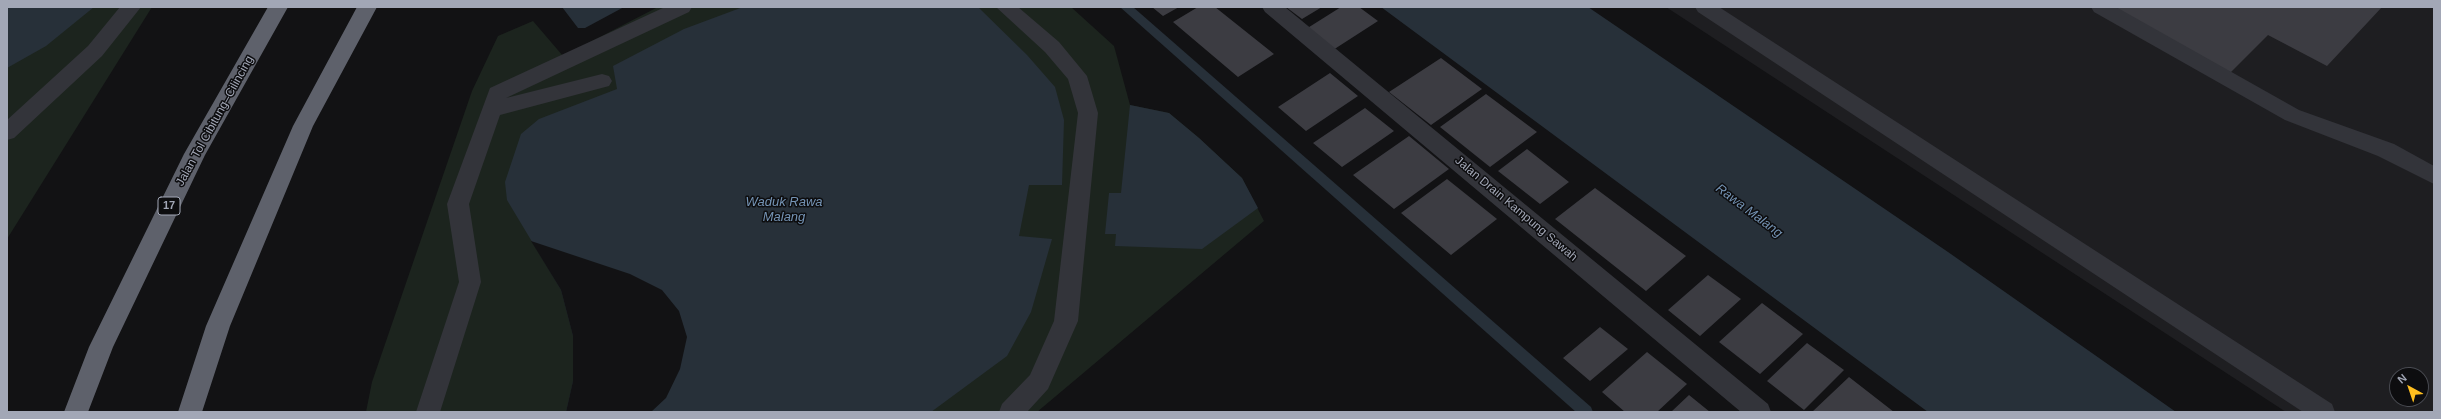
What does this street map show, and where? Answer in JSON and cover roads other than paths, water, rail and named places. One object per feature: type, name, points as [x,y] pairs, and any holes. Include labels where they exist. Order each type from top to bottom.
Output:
[{"type":"highway","name":"Jalan Tol Cibitung–Cilincing","points":[[76,412],[101,347],[195,154],[278,7]]},
{"type":"highway","points":[[190,412],[218,326],[303,126],[367,7]]},
{"type":"street","points":[[7,132],[95,51],[131,7]]},
{"type":"street","points":[[428,412],[470,282],[458,204],[497,92],[682,7]]},
{"type":"street","points":[[1006,7],[1052,47],[1077,76],[1088,112],[1066,321],[1039,382],[1011,412]]},
{"type":"street","name":"Jalan Drain Kampung Sawah","points":[[1272,7],[1759,412]]},
{"type":"street","points":[[1705,7],[2323,412]]},
{"type":"street","points":[[2102,7],[2292,115],[2386,150],[2434,176]]},
{"type":"street","points":[[491,110],[602,81]]},
{"type":"water","points":[[7,7],[94,7],[46,46],[7,68]]},
{"type":"water","points":[[562,7],[624,7],[585,28],[578,28]]},
{"type":"water","name":"Waduk Rawa Malang","points":[[743,7],[978,7],[1027,55],[1055,87],[1064,120],[1062,185],[1029,185],[1019,236],[1052,239],[1031,312],[1007,356],[931,412],[566,412],[573,381],[573,336],[561,290],[507,200],[505,182],[521,134],[539,119],[617,89],[613,66],[684,29]]},
{"type":"water","name":"Rawa Malang","points":[[1381,7],[1588,7],[1948,252],[2176,412],[1928,412]]},
{"type":"water","points":[[1130,105],[1169,113],[1199,138],[1242,178],[1258,208],[1202,249],[1115,246],[1116,234],[1105,234],[1109,193],[1121,193]]},
{"type":"waterway","points":[[1126,7],[1586,412]]}]
